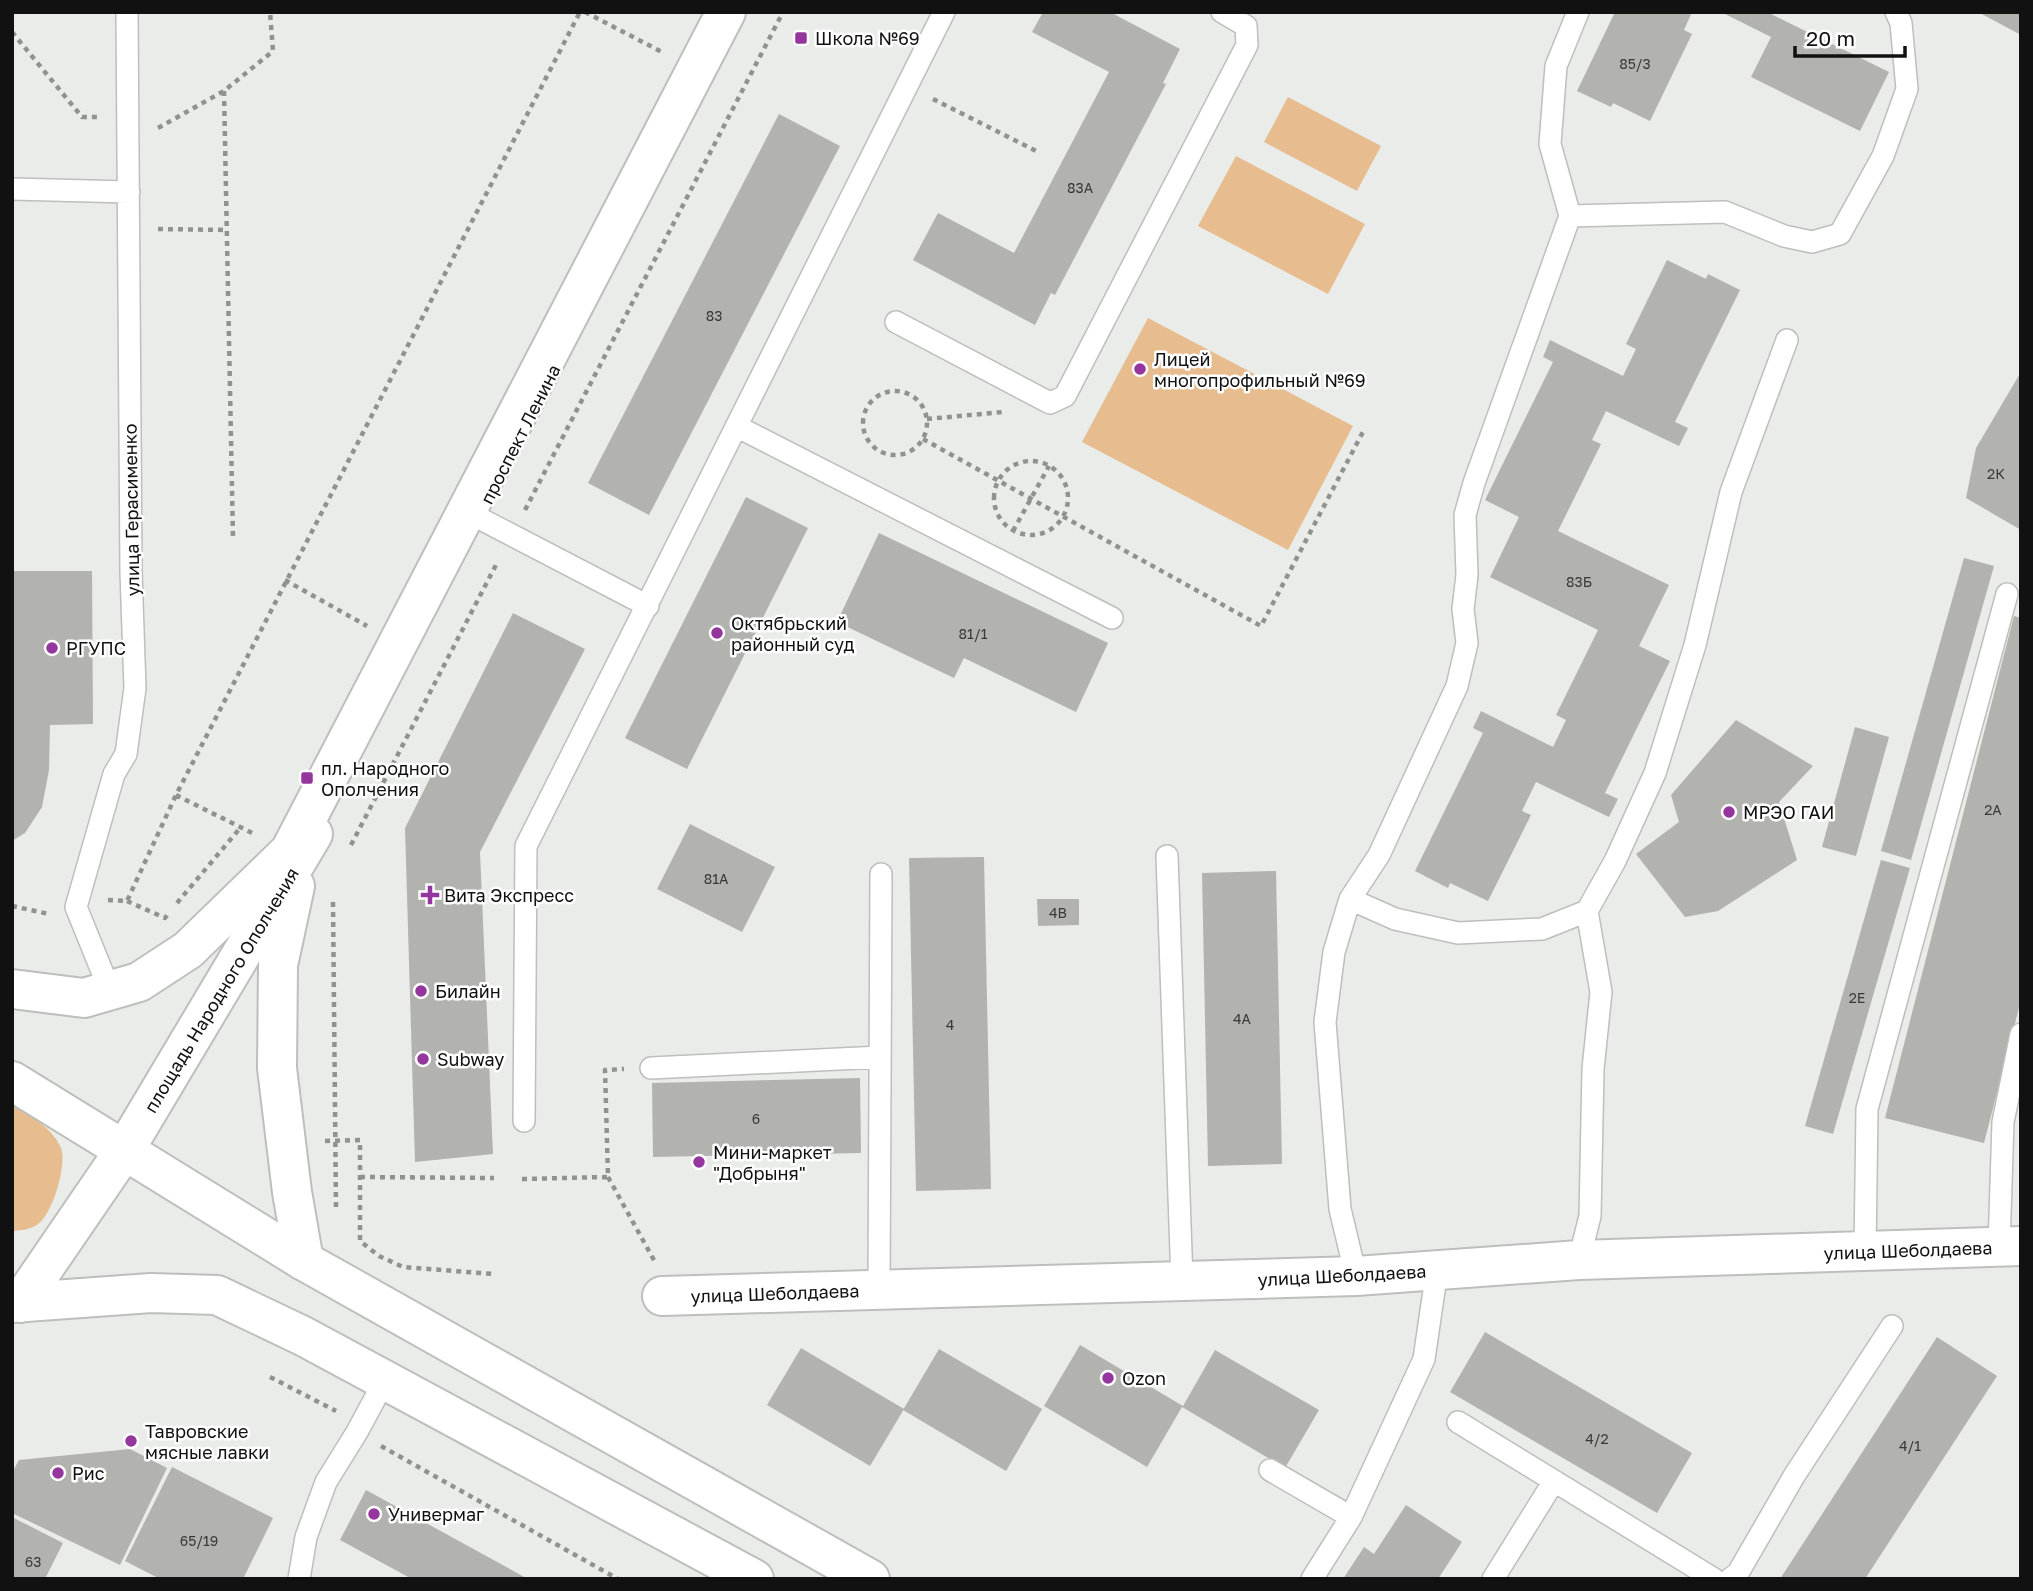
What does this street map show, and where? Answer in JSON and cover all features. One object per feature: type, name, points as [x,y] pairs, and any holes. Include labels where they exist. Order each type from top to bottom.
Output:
[{"type":"main road","points":[[296,854],[398,643],[726,12]]},
{"type":"main road","name":"проспект Ленина","points":[[296,854],[477,517],[739,12]]},
{"type":"main road","name":"площадь Народного Ополчения","points":[[12,989],[84,998],[139,982],[188,950],[296,854]]},
{"type":"main road","name":"площадь Народного Ополчения","points":[[15,1308],[124,1151],[296,854]]},
{"type":"main road","name":"площадь Народного Ополчения","points":[[296,854],[278,965],[277,1068],[292,1192],[304,1261]]},
{"type":"main road","points":[[12,1081],[304,1261],[870,1579]]},
{"type":"main road","name":"улица Шеболдаева","points":[[660,1283],[879,1290],[1356,1276],[1578,1260],[2010,1247]]},
{"type":"main road","name":"площадь Народного Ополчения","points":[[15,1308],[151,1293],[217,1296],[303,1336],[385,1380]]},
{"type":"main road","points":[[385,1380],[754,1579]]},
{"type":"lane","name":"улица Герасименко","points":[[110,991],[76,907],[114,774],[127,754],[135,688],[131,572],[127,12]]},
{"type":"lane","points":[[524,1121],[526,846],[944,12]]},
{"type":"lane","points":[[896,322],[1050,403],[1065,396],[1247,45],[1246,26],[1222,12]]},
{"type":"lane","points":[[1356,1276],[1340,1209],[1325,1022],[1334,952],[1350,899],[1379,855],[1457,686],[1467,643],[1462,609],[1467,575],[1465,515],[1474,483],[1570,216],[1550,144],[1556,66],[1578,12]]},
{"type":"lane","points":[[1570,216],[1725,212],[1784,236],[1812,242],[1840,234],[1884,156],[1907,89],[1901,23],[1896,12]]},
{"type":"lane","points":[[12,189],[129,192]]},
{"type":"lane","points":[[1350,899],[1395,919],[1458,933],[1542,929],[1587,911],[1615,861],[1655,773],[1695,645],[1731,492],[1787,340]]},
{"type":"lane","points":[[737,427],[1112,618]]},
{"type":"lane","points":[[477,517],[648,606]]},
{"type":"lane","points":[[1865,1253],[1867,1110],[2007,594]]},
{"type":"lane","points":[[1167,856],[1182,1281]]},
{"type":"lane","points":[[879,1290],[881,874]]},
{"type":"lane","points":[[1578,1260],[1590,1216],[1593,1069],[1601,992],[1587,911]]},
{"type":"lane","points":[[2010,1247],[2003,1122],[2021,1034]]},
{"type":"lane","points":[[651,1068],[880,1057]]},
{"type":"lane","points":[[1312,1579],[1351,1517],[1424,1359],[1437,1270]]},
{"type":"lane","points":[[1730,1579],[1738,1573],[1794,1476],[1892,1325]]},
{"type":"lane","points":[[299,1579],[306,1537],[326,1482],[385,1380]]},
{"type":"lane","points":[[1458,1422],[1714,1579]]},
{"type":"lane","points":[[1270,1469],[1351,1517]]},
{"type":"lane","points":[[1493,1579],[1554,1481]]},
{"type":"path","points":[[12,32],[82,117],[159,128],[225,91],[273,51],[270,12]]},
{"type":"path","points":[[336,1209],[333,880],[296,854],[176,795],[285,580],[583,12],[697,70]]},
{"type":"path","points":[[345,856],[783,12]]},
{"type":"path","points":[[907,86],[1040,153]]},
{"type":"path","points":[[225,91],[233,538]]},
{"type":"path","points":[[129,228],[227,230]]},
{"type":"path","points":[[899,390],[912,395],[921,403],[927,419],[928,427],[923,439],[916,448],[906,454],[895,456],[884,453],[872,446],[865,435],[865,409],[874,398],[886,391],[899,390]]},
{"type":"path","points":[[927,419],[1015,411],[1026,390]]},
{"type":"path","points":[[923,439],[1261,626],[1366,428]]},
{"type":"path","points":[[1034,461],[1049,466],[1059,474],[1067,487],[1068,502],[1064,516],[1054,528],[1040,535],[1025,536],[1013,531],[1001,520],[995,508],[994,494],[998,480],[1007,470],[1020,463],[1034,461]]},
{"type":"path","points":[[1013,531],[1049,466]]},
{"type":"path","points":[[285,580],[398,643]]},
{"type":"path","points":[[127,901],[165,918],[241,827]]},
{"type":"path","points":[[651,1068],[605,1070],[608,1177],[660,1283]]},
{"type":"path","points":[[336,1140],[360,1140],[360,1241],[379,1256],[403,1267],[493,1274]]},
{"type":"path","points":[[360,1177],[494,1178]]},
{"type":"path","points":[[522,1179],[608,1177]]},
{"type":"path","points":[[270,1377],[618,1579]]},
{"type":"shaded area","points":[[1288,97],[1381,146],[1357,191],[1264,142]]},
{"type":"shaded area","points":[[1236,156],[1365,224],[1328,294],[1198,226]]},
{"type":"shaded area","points":[[1148,318],[1353,426],[1288,550],[1082,442]]},
{"type":"shaded area","points":[[12,1105],[52,1134],[61,1148],[62,1165],[53,1200],[44,1218],[32,1227],[12,1231]]},
{"type":"building","points":[[1043,12],[1110,12],[1180,49],[1163,83],[1166,84],[1055,295],[1051,293],[1035,325],[913,260],[938,213],[1014,253],[1109,72],[1032,32]]},
{"type":"building","points":[[1615,12],[1692,12],[1684,30],[1692,34],[1650,121],[1613,103],[1611,107],[1577,91]]},
{"type":"building","points":[[1721,12],[1767,12],[1889,72],[1860,131],[1751,77],[1771,37]]},
{"type":"building","points":[[1978,12],[2021,12],[2021,35]]},
{"type":"building","points":[[779,114],[840,146],[649,515],[588,483]]},
{"type":"building","points":[[1667,260],[1706,279],[1708,274],[1740,290],[1675,422],[1688,428],[1679,446],[1606,411],[1592,440],[1601,444],[1558,531],[1669,585],[1639,646],[1670,661],[1605,793],[1618,799],[1609,817],[1536,782],[1522,811],[1531,815],[1488,901],[1450,883],[1448,888],[1415,871],[1483,733],[1473,728],[1481,711],[1553,747],[1566,720],[1556,715],[1598,630],[1490,577],[1519,517],[1485,500],[1553,362],[1543,357],[1550,340],[1623,376],[1636,349],[1626,344]]},
{"type":"building","points":[[2021,372],[2021,530],[1966,498],[1976,448]]},
{"type":"building","name":"Октябрьский районный суд","points":[[746,497],[808,528],[687,769],[625,738]]},
{"type":"building","points":[[879,533],[1108,643],[1076,712],[964,658],[954,678],[837,622]]},
{"type":"building","points":[[1964,558],[1994,566],[1911,860],[1881,851]]},
{"type":"building","name":"РГУПС","points":[[12,571],[92,571],[93,724],[50,725],[49,770],[42,807],[25,833],[12,841]]},
{"type":"building","points":[[513,613],[585,649],[480,852],[493,1154],[415,1162],[405,828]]},
{"type":"building","points":[[2014,616],[2021,618],[2021,1000],[1984,1143],[1885,1118]]},
{"type":"building","name":"МРЭО ГАИ","points":[[1736,720],[1813,766],[1779,802],[1797,860],[1718,911],[1685,917],[1636,854],[1679,822],[1671,795]]},
{"type":"building","points":[[1855,727],[1889,737],[1856,856],[1822,847]]},
{"type":"building","points":[[690,824],[775,867],[742,932],[657,889]]},
{"type":"building","points":[[984,857],[991,1189],[916,1191],[909,858]]},
{"type":"building","points":[[1881,860],[1910,868],[1833,1134],[1805,1126]]},
{"type":"building","points":[[1276,871],[1282,1164],[1208,1166],[1202,873]]},
{"type":"building","points":[[1037,899],[1079,899],[1079,925],[1038,926]]},
{"type":"building","points":[[860,1078],[861,1153],[653,1157],[652,1083]]},
{"type":"building","points":[[1485,1332],[1692,1453],[1657,1513],[1450,1392]]},
{"type":"building","points":[[1937,1337],[1997,1376],[1865,1579],[1780,1579]]},
{"type":"building","points":[[1080,1345],[1183,1406],[1215,1350],[1319,1410],[1285,1468],[1182,1407],[1147,1467],[1044,1406]]},
{"type":"building","points":[[801,1348],[904,1409],[870,1466],[767,1405]]},
{"type":"building","points":[[939,1349],[1042,1409],[1006,1471],[903,1410]]},
{"type":"building","points":[[130,1449],[167,1468],[120,1565],[12,1513],[12,1473],[19,1460]]},
{"type":"building","points":[[172,1467],[273,1518],[243,1579],[160,1579],[125,1561]]},
{"type":"building","points":[[366,1490],[528,1579],[412,1579],[340,1540]]},
{"type":"building","points":[[1406,1505],[1462,1542],[1438,1579],[1343,1579],[1364,1547],[1374,1554]]},
{"type":"building","points":[[12,1517],[63,1543],[45,1579],[12,1579]]},
{"type":"place","name":"Школа №69","points":[[801,38]]},
{"type":"place","name":"Лицей многопрофильный №69","points":[[1140,369]]},
{"type":"place","name":"Октябрьский районный суд","points":[[717,633]]},
{"type":"place","name":"РГУПС","points":[[52,648]]},
{"type":"place","name":"пл. Народного Ополчения","points":[[307,778]]},
{"type":"place","name":"МРЭО ГАИ","points":[[1729,812]]},
{"type":"place","name":"Вита Экспресс","points":[[430,895]]},
{"type":"place","name":"Билайн","points":[[421,991]]},
{"type":"place","name":"Subway","points":[[423,1059]]},
{"type":"place","name":"Мини-маркет \"Добрыня\"","points":[[699,1162]]},
{"type":"place","name":"Ozon","points":[[1108,1378]]},
{"type":"place","name":"Тавровские мясные лавки","points":[[131,1441]]},
{"type":"place","name":"Рис","points":[[58,1473]]},
{"type":"place","name":"Универмаг","points":[[374,1514]]}]
